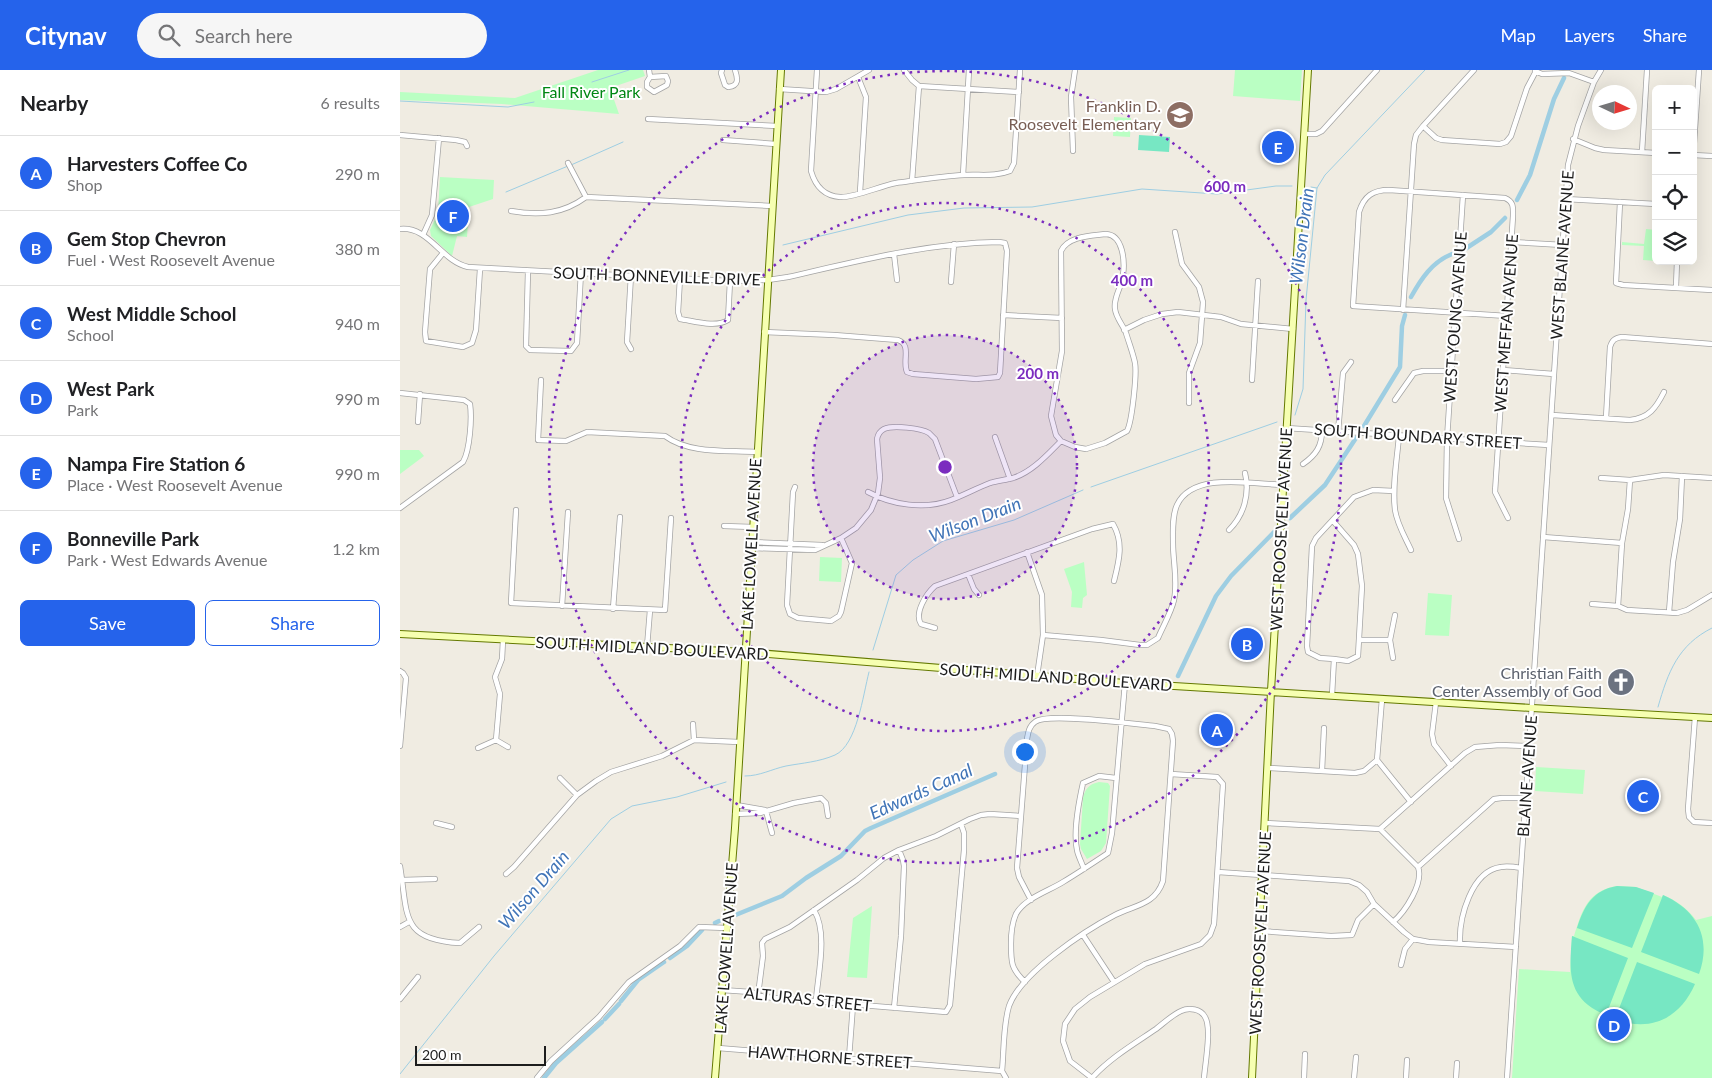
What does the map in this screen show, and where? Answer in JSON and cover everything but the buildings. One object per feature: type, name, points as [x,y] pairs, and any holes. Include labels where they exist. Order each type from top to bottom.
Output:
[{"type":"main road","name":"LAKE LOWELL AVENUE","points":[[715,1078],[736,805],[756,452],[781,70]]},
{"type":"main road","name":"WEST ROOSEVELT AVENUE","points":[[1252,1078],[1271,691],[1308,70]]},
{"type":"main road","name":"SOUTH MIDLAND BOULEVARD","points":[[400,634],[745,652],[1124,683],[1712,718]]},
{"type":"street","points":[[649,70],[650,78],[647,82],[647,87],[650,90],[654,92],[667,85],[668,80],[666,76],[650,78]]},
{"type":"street","points":[[722,70],[721,73],[725,85],[728,87],[733,87],[737,83],[738,79],[735,70]]},
{"type":"street","points":[[818,70],[811,164],[813,180],[819,188],[829,195],[841,197],[912,181],[963,175],[1001,175],[1010,172],[1014,163],[1020,70]]},
{"type":"street","points":[[780,89],[816,92],[836,90],[869,70]]},
{"type":"street","points":[[904,70],[919,86],[1019,92]]},
{"type":"street","points":[[963,175],[969,70]]},
{"type":"street","points":[[1073,151],[1071,97],[1075,70]]},
{"type":"street","points":[[1304,134],[1316,134],[1322,131],[1377,70]]},
{"type":"street","points":[[1403,310],[1416,135],[1474,70]]},
{"type":"street","name":"WEST BLAINE AVENUE","points":[[1549,445],[1568,165],[1573,140],[1594,82],[1601,70]]},
{"type":"street","points":[[1642,152],[1647,70]]},
{"type":"street","points":[[1695,130],[1700,70]]},
{"type":"street","points":[[1423,126],[1436,138],[1442,140],[1500,144],[1506,142],[1511,136],[1526,88],[1535,71],[1542,74],[1569,73],[1594,82]]},
{"type":"street","points":[[858,76],[866,97],[860,192]]},
{"type":"street","points":[[912,181],[919,86]]},
{"type":"street","points":[[648,118],[777,126]]},
{"type":"street","points":[[400,135],[456,140],[464,142],[468,146]]},
{"type":"street","points":[[423,235],[432,216],[439,138]]},
{"type":"street","points":[[723,140],[776,144]]},
{"type":"street","points":[[1573,140],[1595,148],[1652,153]]},
{"type":"street","points":[[1697,156],[1712,156]]},
{"type":"street","points":[[568,163],[586,197]]},
{"type":"street","points":[[1464,195],[1378,190],[1365,198],[1359,212],[1352,306],[1507,316]]},
{"type":"street","name":"WEST MEFFAN AVENUE","points":[[1464,195],[1505,198],[1513,204],[1495,492],[1508,518]]},
{"type":"street","name":"WEST YOUNG AVENUE","points":[[1460,539],[1446,498],[1451,371],[1464,195]]},
{"type":"street","points":[[511,211],[544,214],[559,212],[576,205],[586,197],[772,206]]},
{"type":"street","points":[[1565,199],[1652,204]]},
{"type":"street","points":[[1620,202],[1616,283],[1712,290]]},
{"type":"street","name":"SOUTH BONNEVILLE DRIVE","points":[[400,229],[412,230],[423,235],[442,253],[459,265],[480,269],[631,274],[730,281],[768,280],[894,254],[954,244],[979,242],[1005,243],[1007,251],[1003,315]]},
{"type":"street","points":[[1175,232],[1182,264],[1199,287],[1202,302],[1200,343],[1189,373],[1189,403]]},
{"type":"street","points":[[1110,234],[1116,237],[1119,242],[1123,262],[1123,275],[1114,306],[1135,362],[1136,372],[1129,429],[1123,435],[1096,447],[1081,449],[1062,441],[1056,435],[1051,416],[1062,352],[1062,318],[1060,257],[1064,246],[1080,238],[1110,234]]},
{"type":"street","points":[[1511,242],[1562,245]]},
{"type":"street","points":[[951,282],[954,244]]},
{"type":"street","points":[[442,253],[430,268],[426,341],[435,344],[463,346],[472,343],[476,330],[480,269]]},
{"type":"street","points":[[894,254],[897,280]]},
{"type":"street","points":[[1676,288],[1677,265]]},
{"type":"street","points":[[528,271],[526,346],[530,350],[571,351],[577,343],[581,272]]},
{"type":"street","points":[[631,274],[627,342],[631,349]]},
{"type":"street","points":[[680,278],[678,312],[680,320],[716,324],[728,320],[730,281]]},
{"type":"street","points":[[1252,380],[1258,281]]},
{"type":"street","points":[[1124,330],[1162,314],[1178,312],[1221,317],[1241,324],[1293,329]]},
{"type":"street","points":[[764,332],[898,340],[902,341],[906,346],[905,369],[907,372],[976,379],[998,377],[1000,373],[1003,315],[1062,318]]},
{"type":"street","points":[[1606,418],[1610,347],[1612,341],[1616,338],[1712,344]]},
{"type":"street","points":[[1338,432],[1343,373],[1350,362]]},
{"type":"street","points":[[1503,370],[1554,374]]},
{"type":"street","points":[[1395,400],[1414,373],[1423,371],[1451,371]]},
{"type":"street","points":[[542,380],[538,440],[566,441],[587,432],[665,436],[673,442],[690,448],[756,452]]},
{"type":"street","points":[[1552,415],[1640,418],[1650,413],[1664,392]]},
{"type":"street","points":[[400,393],[433,395],[464,400],[470,404],[471,410],[466,457],[463,462],[400,508]]},
{"type":"street","points":[[418,422],[420,394]]},
{"type":"street","points":[[752,545],[815,550],[822,545],[841,538],[856,528],[865,519],[877,497],[880,478],[878,434],[884,429],[894,427],[924,431],[935,439],[957,497]]},
{"type":"street","name":"SOUTH BOUNDARY STREET","points":[[1286,428],[1549,445]]},
{"type":"street","points":[[1303,464],[1310,460],[1322,442],[1322,430]]},
{"type":"street","points":[[1399,436],[1394,491],[1398,520],[1411,550]]},
{"type":"street","points":[[995,437],[1010,479]]},
{"type":"street","points":[[868,492],[877,497],[908,504],[922,506],[939,503],[990,483],[1010,479],[1045,458],[1062,441]]},
{"type":"street","name":"BLAINE AVENUE","points":[[1507,1078],[1549,445]]},
{"type":"street","points":[[1229,530],[1237,522],[1244,508],[1247,482],[1245,473]]},
{"type":"street","points":[[1601,478],[1630,480],[1664,475],[1712,478]]},
{"type":"street","points":[[1669,612],[1672,562],[1680,519],[1682,476]]},
{"type":"street","points":[[1618,606],[1622,542],[1628,509],[1630,480]]},
{"type":"street","points":[[1043,635],[1140,645],[1147,645],[1153,642],[1158,638],[1174,601],[1176,583],[1173,536],[1174,516],[1183,496],[1196,487],[1214,483],[1247,482],[1283,485]]},
{"type":"street","points":[[795,487],[793,492],[787,610],[790,614],[798,618],[831,621],[839,616],[852,569],[851,558],[841,538]]},
{"type":"street","points":[[1333,521],[1354,545],[1358,554],[1362,586],[1358,656],[1354,660],[1348,661],[1313,656],[1308,652],[1312,546],[1316,538],[1354,497],[1373,490],[1394,491]]},
{"type":"street","points":[[516,510],[511,603],[613,609],[666,610],[671,518]]},
{"type":"street","points":[[562,606],[568,512]]},
{"type":"street","points":[[613,609],[620,516]]},
{"type":"street","points":[[935,628],[924,626],[919,621],[923,601],[927,593],[935,586],[1092,529],[1113,524],[1120,543],[1120,553],[1114,581]]},
{"type":"street","points":[[724,526],[753,527]]},
{"type":"street","points":[[1543,537],[1622,542]]},
{"type":"street","points":[[1027,552],[1042,595],[1043,635],[1037,676]]},
{"type":"street","points":[[968,574],[974,589],[979,595]]},
{"type":"street","points":[[1592,604],[1618,606],[1627,610],[1677,613],[1687,610],[1712,595]]},
{"type":"street","points":[[647,647],[650,610]]},
{"type":"street","points":[[1393,658],[1390,640],[1395,615]]},
{"type":"street","points":[[496,740],[500,694],[495,677],[502,659],[503,640]]},
{"type":"street","points":[[1359,640],[1390,640]]},
{"type":"street","points":[[1332,695],[1334,659]]},
{"type":"street","points":[[400,671],[403,672],[406,678],[400,746]]},
{"type":"street","points":[[1025,982],[1016,973],[1012,964],[1011,940],[1016,915],[1031,900],[1108,853],[1112,833],[1124,683]]},
{"type":"street","points":[[1382,699],[1377,760],[1411,802]]},
{"type":"street","points":[[1436,702],[1432,734],[1434,744],[1451,766]]},
{"type":"street","points":[[1006,1078],[1002,1071],[1009,1008],[1015,994],[1025,982],[1063,947],[1115,915],[1153,898],[1160,891],[1164,881],[1173,741],[1172,734],[1168,729],[1050,717],[1034,722],[1027,739],[1017,868],[1019,877],[1031,900]]},
{"type":"street","points":[[1695,717],[1688,809],[1691,820],[1694,822],[1712,823]]},
{"type":"street","points":[[692,724],[694,740]]},
{"type":"street","points":[[1322,771],[1324,728]]},
{"type":"street","points":[[496,740],[508,747]]},
{"type":"street","points":[[478,748],[496,740]]},
{"type":"street","points":[[506,874],[514,868],[577,796],[611,772],[662,756],[694,740],[739,742]]},
{"type":"street","points":[[1380,829],[1451,766],[1476,747],[1500,745],[1529,746]]},
{"type":"street","points":[[1268,768],[1355,773],[1364,771],[1377,760]]},
{"type":"street","points":[[1171,774],[1216,777],[1223,784],[1214,924],[1210,935],[1201,944],[1145,964],[1090,997],[1075,1009],[1065,1024],[1063,1041],[1070,1061],[1092,1078],[1104,1065],[1182,1011],[1192,1009],[1205,1016],[1208,1027],[1204,1078]]},
{"type":"street","points":[[1084,869],[1077,851],[1076,840],[1078,807],[1083,783],[1099,776],[1116,778]]},
{"type":"street","points":[[560,778],[577,796]]},
{"type":"street","points":[[735,814],[760,813],[794,803],[821,798],[826,803],[828,816]]},
{"type":"street","points":[[1418,867],[1494,799],[1526,798]]},
{"type":"street","points":[[736,805],[766,811]]},
{"type":"street","points":[[766,811],[772,833]]},
{"type":"street","points":[[758,995],[763,956],[762,943],[765,939],[790,927],[857,880],[884,858],[899,850],[936,836],[981,815],[1020,816]]},
{"type":"street","points":[[436,823],[452,827]]},
{"type":"street","points":[[1265,823],[1380,829],[1420,871],[1410,903],[1393,922]]},
{"type":"street","name":"ALTURAS STREET","points":[[722,990],[853,1005],[946,1012],[949,1010],[964,840],[960,824]]},
{"type":"street","points":[[894,1008],[901,936],[904,866],[899,850]]},
{"type":"street","points":[[400,866],[405,910],[409,922],[425,937],[460,943],[479,927]]},
{"type":"street","points":[[1460,943],[1464,907],[1471,892],[1484,876],[1501,867],[1521,868]]},
{"type":"street","points":[[1218,872],[1349,881],[1359,885],[1367,892],[1374,904],[1413,938],[1429,942],[1516,947]]},
{"type":"street","points":[[402,880],[435,879]]},
{"type":"street","points":[[1260,931],[1331,936],[1352,935],[1358,920],[1374,904]]},
{"type":"street","points":[[814,910],[821,926],[816,1000]]},
{"type":"street","points":[[400,928],[409,922]]},
{"type":"street","points":[[537,1078],[551,1061],[600,1017],[624,987],[636,976],[680,946],[699,927],[727,928]]},
{"type":"street","points":[[1083,934],[1114,982]]},
{"type":"street","points":[[1400,966],[1405,949],[1413,938]]},
{"type":"street","points":[[400,999],[418,978]]},
{"type":"street","points":[[849,1058],[853,1005]]},
{"type":"street","name":"HAWTHORNE STREET","points":[[718,1048],[1002,1071]]},
{"type":"street","points":[[1304,1078],[1306,1054]]},
{"type":"street","points":[[1354,1078],[1356,1057]]},
{"type":"street","points":[[1406,1078],[1407,1060]]},
{"type":"street","points":[[1456,1078],[1457,1064]]},
{"type":"green space","name":"Fall River Park","points":[[598,70],[643,70],[645,76],[610,88],[619,114],[502,104],[400,100],[400,92],[515,98]]},
{"type":"green space","points":[[1235,70],[1302,70],[1300,101],[1233,96]]},
{"type":"green space","points":[[1114,117],[1131,118],[1130,137],[1113,136]]},
{"type":"green space","points":[[1139,135],[1170,137],[1169,152],[1138,150]]},
{"type":"green space","points":[[440,177],[494,180],[493,199],[469,207],[467,237],[457,236],[452,256],[431,236],[430,230],[438,213]]},
{"type":"green space","points":[[1646,229],[1652,230],[1652,261],[1643,260],[1644,246],[1622,245],[1622,242],[1644,244]]},
{"type":"green space","points":[[400,450],[419,450],[424,456],[400,474]]},
{"type":"green space","points":[[820,557],[842,558],[841,582],[819,581]]},
{"type":"green space","points":[[1084,562],[1087,595],[1083,598],[1082,608],[1071,607],[1072,592],[1064,569]]},
{"type":"green space","points":[[1428,593],[1452,595],[1449,636],[1425,635]]},
{"type":"green space","points":[[1536,767],[1585,770],[1583,794],[1535,791]]},
{"type":"green space","points":[[1099,782],[1108,783],[1110,786],[1106,843],[1101,851],[1087,859],[1080,844],[1083,798],[1088,787]]},
{"type":"green space","points":[[1617,886],[1636,887],[1662,897],[1663,895],[1681,905],[1696,920],[1712,916],[1712,1078],[1512,1078],[1519,969],[1570,972],[1572,936],[1574,936],[1583,911],[1592,897],[1599,892]]},
{"type":"green space","points":[[1617,886],[1636,887],[1654,893],[1632,948],[1577,928],[1586,906],[1591,900],[1602,891]]},
{"type":"green space","points":[[1663,895],[1685,909],[1699,927],[1704,949],[1699,974],[1641,952]]},
{"type":"green space","points":[[872,906],[867,978],[847,977],[853,918]]},
{"type":"green space","points":[[1572,936],[1628,958],[1606,1015],[1593,1009],[1577,993],[1571,973]]},
{"type":"green space","points":[[1637,962],[1695,984],[1689,996],[1673,1014],[1652,1023],[1641,1024],[1615,1019]]},
{"type":"waterway","points":[[592,82],[629,70]]},
{"type":"waterway","name":"Wilson Drain","points":[[1295,415],[1303,389],[1306,300],[1317,188],[1325,175],[1425,70]]},
{"type":"waterway","name":"Edwards Canal","points":[[1517,200],[1530,175],[1554,99],[1564,78]]},
{"type":"waterway","points":[[400,101],[508,107],[534,102]]},
{"type":"waterway","points":[[571,165],[623,142]]},
{"type":"waterway","points":[[506,192],[568,166]]},
{"type":"waterway","points":[[783,245],[908,215],[964,208],[1032,207],[1142,189],[1217,194],[1276,186],[1292,186]]},
{"type":"waterway","name":"Wilson Drain","points":[[1311,187],[1317,188]]},
{"type":"waterway","name":"Edwards Canal","points":[[1465,249],[1491,232],[1505,218]]},
{"type":"waterway","name":"Edwards Canal","points":[[1411,297],[1433,266],[1452,254]]},
{"type":"waterway","name":"Edwards Canal","points":[[1364,426],[1400,367],[1402,326],[1405,315]]},
{"type":"waterway","name":"Wilson Drain","points":[[1091,487],[1277,422]]},
{"type":"waterway","name":"Edwards Canal","points":[[1290,518],[1325,485],[1356,438]]},
{"type":"waterway","name":"Wilson Drain","points":[[873,650],[896,575],[913,560],[943,541],[1014,520],[1083,490]]},
{"type":"waterway","name":"Edwards Canal","points":[[1178,676],[1216,596],[1231,576],[1277,529]]},
{"type":"waterway","points":[[1658,707],[1666,682],[1676,661],[1691,643],[1712,628]]},
{"type":"waterway","name":"Wilson Drain","points":[[745,776],[823,759],[843,750],[854,730],[869,672]]},
{"type":"waterway","name":"Edwards Canal","points":[[733,916],[782,896],[841,856],[865,831],[995,774]]},
{"type":"waterway","name":"Wilson Drain","points":[[400,1074],[494,956],[611,819],[632,806],[677,797],[726,782]]},
{"type":"waterway","name":"Edwards Canal","points":[[715,923],[719,921]]},
{"type":"waterway","name":"Edwards Canal","points":[[670,958],[687,946],[702,930]]},
{"type":"waterway","name":"Edwards Canal","points":[[621,1001],[638,980],[664,962]]},
{"type":"waterway","name":"Edwards Canal","points":[[605,1019],[619,1004]]},
{"type":"waterway","name":"Edwards Canal","points":[[544,1078],[556,1063],[602,1022]]},
{"type":"place","name":"Franklin D. Roosevelt Elementary","points":[[1180,115]]},
{"type":"place","name":"Nampa Fire Station 6","points":[[1278,147]]},
{"type":"place","name":"Bonneville Park","points":[[453,216]]},
{"type":"place","name":"Gem Stop Chevron","points":[[1247,644]]},
{"type":"place","name":"Christian Faith Center Assembly of God","points":[[1621,682]]},
{"type":"place","name":"Harvesters Coffee Co","points":[[1217,730]]},
{"type":"place","name":"West Middle School","points":[[1643,796]]},
{"type":"place","name":"West Park","points":[[1614,1025]]}]
